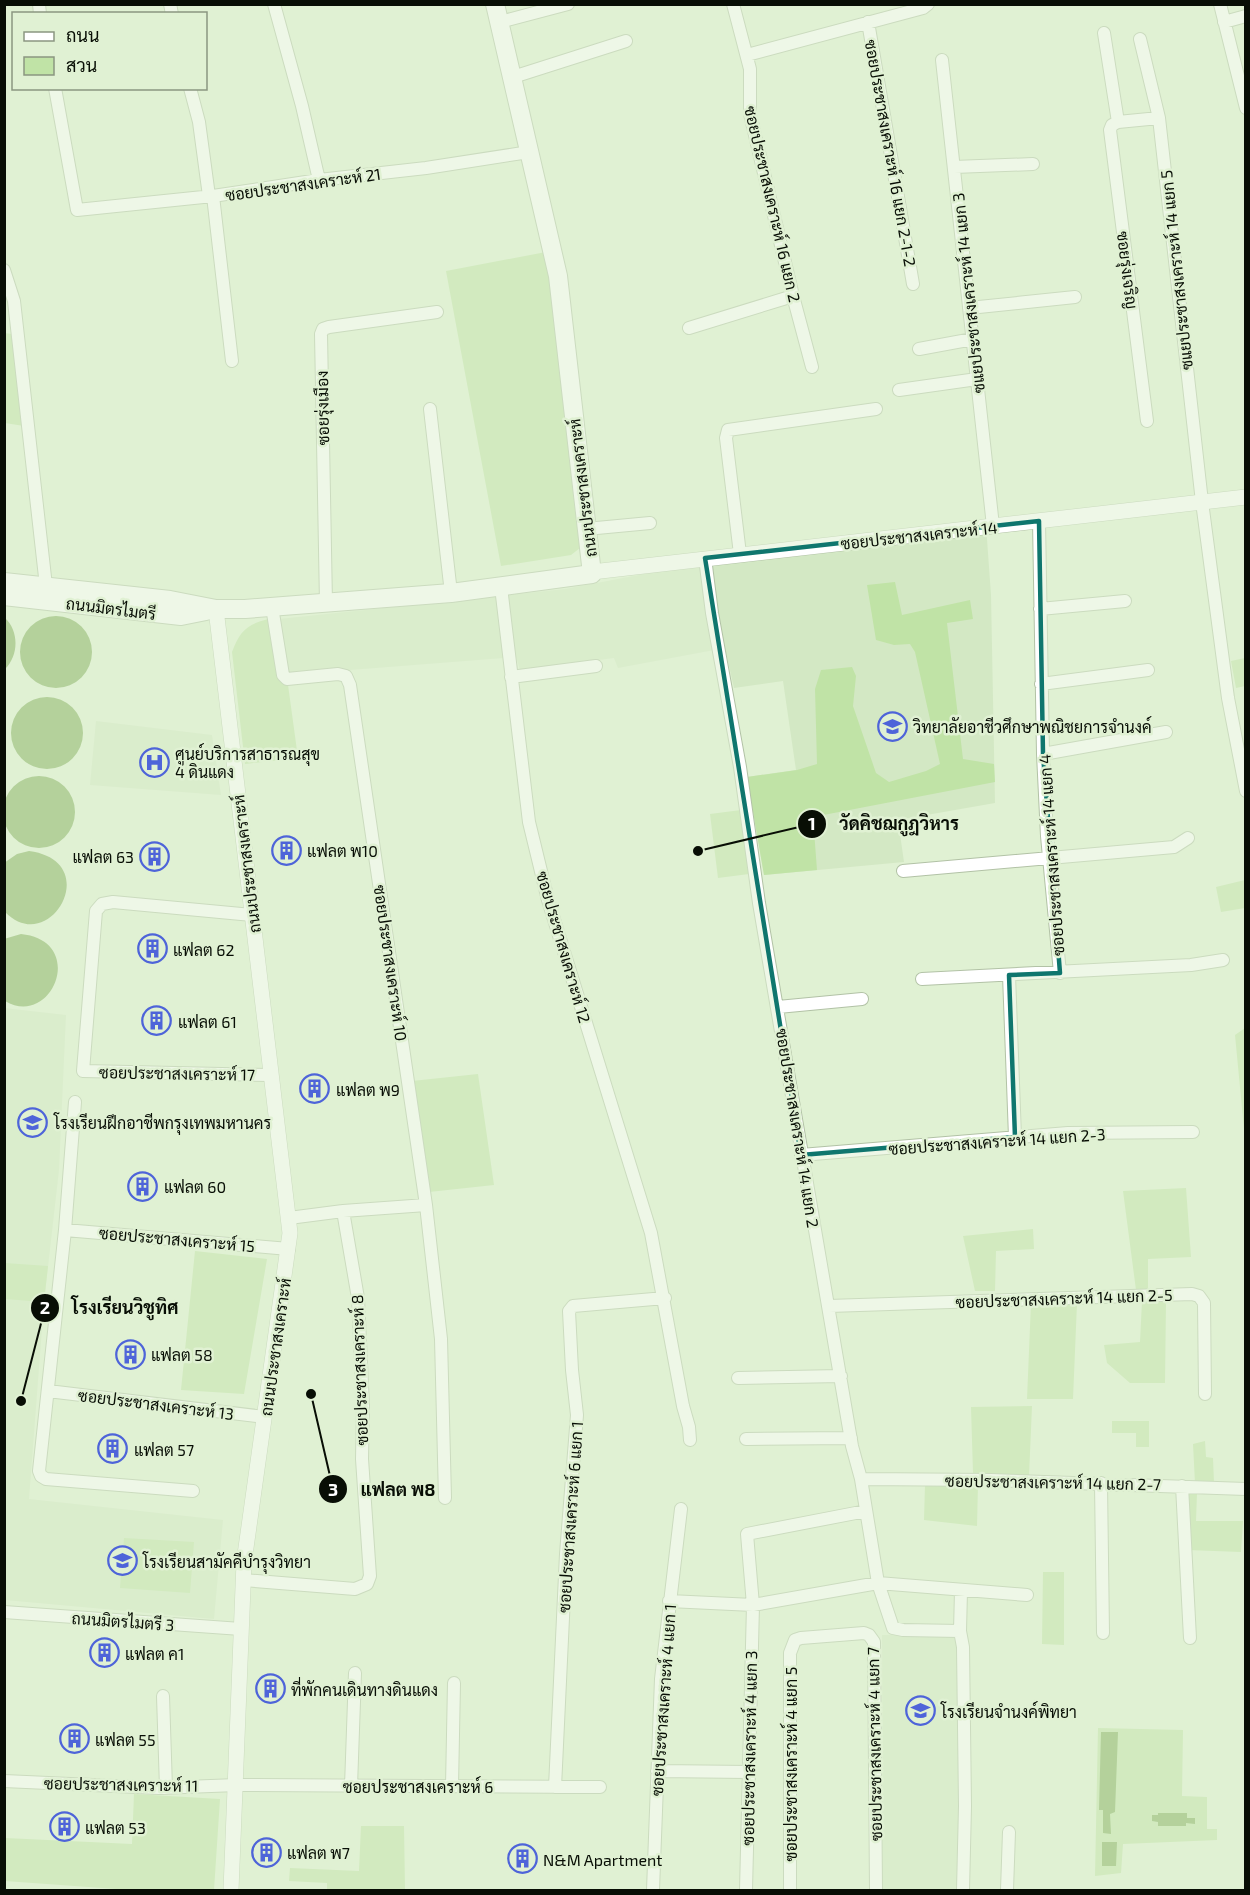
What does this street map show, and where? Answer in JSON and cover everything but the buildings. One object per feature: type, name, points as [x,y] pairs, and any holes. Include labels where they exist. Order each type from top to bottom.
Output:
[{"type":"main road","name":"ถนนประชาสงเคราะห์","points":[[216,609],[272,607],[451,593],[592,574],[558,276],[497,13]]},
{"type":"main road","points":[[4,582],[45,593]]},
{"type":"main road","name":"ถนนมิตรไมตรี","points":[[4,596],[45,593],[181,616],[216,609]]},
{"type":"street","points":[[274,4],[302,106],[319,180]]},
{"type":"street","points":[[497,13],[568,4]]},
{"type":"street","name":"ซอยประชาสงเคราะห์ 16 แยก 2","points":[[733,4],[750,69],[750,114],[812,367]]},
{"type":"street","points":[[747,55],[923,8],[927,4]]},
{"type":"street","points":[[1220,4],[1245,106]]},
{"type":"street","points":[[1224,22],[1245,16]]},
{"type":"street","name":"ซอยประชาสงเคราะห์ 16 แยก 2-1-2","points":[[868,22],[913,284]]},
{"type":"street","name":"ซอยรุ่งเจริญ","points":[[1104,33],[1118,122],[1112,124],[1110,130],[1147,421]]},
{"type":"street","name":"ซแยประชาสงเคราะห์ 14 แยก 5","points":[[1140,39],[1159,118],[1202,502],[1228,698],[1245,791]]},
{"type":"street","points":[[513,78],[626,41]]},
{"type":"street","name":"ซแยประชาสงเคราะห์ 14 แยก 3","points":[[942,60],[993,526]]},
{"type":"street","name":"ซอยประชาสงเคราะห์ 21","points":[[55,90],[76,210],[211,196],[529,152]]},
{"type":"street","points":[[191,90],[199,122],[211,196],[232,361]]},
{"type":"street","points":[[1118,122],[1159,118]]},
{"type":"street","points":[[954,167],[1033,164]]},
{"type":"street","points":[[4,270],[14,301],[45,593]]},
{"type":"street","points":[[689,328],[793,296]]},
{"type":"street","points":[[969,308],[1075,297]]},
{"type":"street","name":"ซอยรุ่งเมือง","points":[[326,603],[321,334],[329,327],[437,312]]},
{"type":"street","points":[[919,349],[973,339]]},
{"type":"street","points":[[899,390],[977,379]]},
{"type":"street","points":[[430,409],[451,593]]},
{"type":"street","points":[[740,554],[726,438],[728,430],[876,409]]},
{"type":"street","name":"ซอยประชาสงเคราะห์ 14","points":[[592,572],[1245,497]]},
{"type":"street","name":"ซอยประชาสงเคราะห์ 14 แยก 4","points":[[1039,521],[1043,754],[1060,973]]},
{"type":"street","points":[[586,529],[650,523]]},
{"type":"street","name":"ซอยประชาสงเคราะห์ 14 แยก 2","points":[[705,558],[712,613],[740,767],[759,903],[801,1155],[878,1583],[893,1628],[960,1631]]},
{"type":"street","name":"ซอยประชาสงเคราะห์ 12","points":[[501,587],[529,822],[548,900],[651,1233],[664,1298]]},
{"type":"street","points":[[1040,609],[1125,601]]},
{"type":"street","name":"ซอยประชาสงเคราะห์ 10","points":[[272,607],[283,675],[287,679],[338,674],[346,676],[350,685],[426,1205],[441,1339],[445,1498]]},
{"type":"street","name":"ถนนประชาสงเคราะห์","points":[[216,609],[289,1218],[289,1249],[248,1530],[243,1580],[237,1785],[231,1890]]},
{"type":"street","points":[[511,677],[596,666]]},
{"type":"street","points":[[1041,684],[1148,670]]},
{"type":"street","points":[[1043,754],[1166,732]]},
{"type":"street","points":[[903,871],[1174,847],[1188,838]]},
{"type":"street","name":"ซอยประชาสงเคราะห์ 17","points":[[252,915],[113,902],[102,904],[96,911],[83,1071],[271,1075]]},
{"type":"street","points":[[922,979],[1191,965],[1223,960]]},
{"type":"street","points":[[1009,975],[1015,1137]]},
{"type":"street","points":[[778,1007],[862,999]]},
{"type":"street","points":[[75,1102],[65,1230],[39,1471],[46,1479],[193,1491]]},
{"type":"street","name":"ซอยประชาสงเคราะห์ 14 แยก 2-3","points":[[801,1155],[1068,1133],[1193,1132]]},
{"type":"street","points":[[289,1218],[343,1211],[426,1205]]},
{"type":"street","name":"ซอยประชาสงเคราะห์ 8","points":[[243,1580],[356,1589],[367,1584],[370,1576],[362,1459],[363,1407],[358,1298],[343,1211]]},
{"type":"street","name":"ซอยประชาสงเคราะห์ 15","points":[[65,1230],[289,1249]]},
{"type":"street","name":"ซอยประชาสงเคราะห์ 14 แยก 2-5","points":[[829,1306],[1192,1294],[1199,1296],[1204,1303],[1205,1395]]},
{"type":"street","points":[[664,1298],[690,1440]]},
{"type":"street","name":"ซอยประชาสงเคราะห์ 6 แยก 1","points":[[555,1787],[566,1554],[577,1415],[569,1311],[573,1306],[664,1298]]},
{"type":"street","points":[[738,1378],[841,1376]]},
{"type":"street","name":"ซอยประชาสงเคราะห์ 13","points":[[48,1391],[265,1417]]},
{"type":"street","points":[[746,1440],[851,1438]]},
{"type":"street","name":"ซอยประชาสงเคราะห์ 14 แยก 2-7","points":[[861,1479],[1245,1489]]},
{"type":"street","points":[[1101,1484],[1103,1633]]},
{"type":"street","points":[[1182,1486],[1190,1638]]},
{"type":"street","name":"ซอยประชาสงเคราะห์ 4 แยก 1","points":[[653,1890],[661,1679],[681,1509]]},
{"type":"street","name":"ซอยประชาสงเคราะห์ 4 แยก 3","points":[[746,1890],[753,1605],[747,1534],[866,1511]]},
{"type":"street","points":[[669,1601],[753,1605],[878,1583],[961,1591],[1027,1594]]},
{"type":"street","points":[[961,1591],[965,1806],[963,1890]]},
{"type":"street","name":"ถนนมิตรไมตรี 3","points":[[4,1612],[241,1629]]},
{"type":"street","name":"ซอยประชาสงเคราะห์ 4 แยก 7","points":[[832,1635],[864,1633],[869,1635],[874,1642],[876,1890]]},
{"type":"street","name":"ซอยประชาสงเคราะห์ 4 แยก 5","points":[[790,1890],[790,1653],[795,1640],[832,1635]]},
{"type":"street","points":[[351,1786],[355,1673]]},
{"type":"street","points":[[452,1786],[454,1683]]},
{"type":"street","points":[[163,1696],[166,1788]]},
{"type":"street","points":[[657,1771],[749,1772]]},
{"type":"street","name":"ซอยประชาสงเคราะห์ 11","points":[[4,1781],[166,1788],[237,1785]]},
{"type":"street","name":"ซอยประชาสงเคราะห์ 6","points":[[237,1785],[600,1787]]},
{"type":"street","points":[[1007,1890],[1009,1832]]},
{"type":"highlighted area","points":[[1039,521],[1043,754],[1060,973],[1009,975],[1015,1137],[801,1155],[705,558]]},
{"type":"shaded area","points":[[986,525],[991,595],[995,803],[898,820],[904,862],[764,875],[747,777],[796,770],[783,681],[734,688],[725,648],[618,668],[614,658],[520,670],[516,657],[286,675],[279,619],[565,589],[713,561]]},
{"type":"shaded area","points":[[56,616],[76,622],[86,632],[92,652],[86,672],[76,682],[56,688],[36,682],[26,672],[20,652],[26,632],[36,622]]},
{"type":"shaded area","points":[[5,618],[13,629],[16,643],[13,657],[5,669]]},
{"type":"shaded area","points":[[47,697],[67,703],[77,713],[83,733],[77,753],[67,763],[47,769],[27,763],[17,753],[11,733],[17,713],[27,703]]},
{"type":"shaded area","name":"ศูนย์บริการสาธารณสุข 4 ดินแดง","points":[[96,721],[212,735],[221,795],[90,785]]},
{"type":"shaded area","points":[[39,776],[59,782],[69,792],[75,812],[69,832],[59,842],[39,848],[19,842],[9,832],[3,812],[9,792],[19,782]]},
{"type":"shaded area","points":[[29,851],[52,858],[64,871],[67,887],[62,903],[52,916],[38,923],[22,923],[5,912],[4,863],[17,854]]},
{"type":"shaded area","points":[[21,934],[41,940],[53,951],[58,966],[56,981],[48,994],[37,1003],[22,1006],[5,1001],[4,939]]},
{"type":"shaded area","points":[[4,1008],[66,1015],[59,1170],[44,1302],[29,1499],[223,1520],[214,1619],[5,1600]]},
{"type":"shaded area","name":"โรงเรียนจำนงค์พิทยา","points":[[882,1635],[952,1635],[956,1642],[960,1781],[956,1890],[883,1890]]},
{"type":"shaded area","points":[[1101,1732],[1118,1732],[1115,1812],[1110,1814],[1111,1834],[1103,1833],[1103,1810],[1099,1810]]},
{"type":"shaded area","points":[[1158,1813],[1187,1813],[1187,1818],[1195,1818],[1195,1824],[1158,1826],[1158,1822],[1152,1821],[1152,1815],[1158,1815]]},
{"type":"shaded area","points":[[1102,1842],[1117,1842],[1116,1866],[1102,1866]]},
{"type":"green space","points":[[546,252],[580,548],[571,555],[501,566],[446,271]]},
{"type":"green space","points":[[4,333],[12,334],[24,426],[5,423]]},
{"type":"green space","points":[[895,582],[902,615],[970,600],[973,619],[947,623],[963,759],[994,764],[995,782],[813,817],[817,870],[764,875],[747,777],[797,770],[817,764],[815,689],[821,670],[852,667],[856,676],[853,706],[876,773],[889,782],[926,771],[940,764],[915,652],[910,644],[894,645],[876,640],[867,585]]},
{"type":"green space","points":[[268,619],[279,619],[298,758],[245,764],[232,652],[245,630]]},
{"type":"green space","points":[[1245,658],[1245,686],[1236,688],[1231,661]]},
{"type":"green space","points":[[741,810],[749,874],[718,878],[710,814]]},
{"type":"green space","points":[[1245,880],[1245,908],[1221,912],[1216,887]]},
{"type":"green space","points":[[1245,1028],[1246,1129],[1244,1129],[1235,1035]]},
{"type":"green space","points":[[478,1074],[494,1185],[429,1192],[412,1081]]},
{"type":"green space","points":[[1186,1188],[1191,1257],[1148,1259],[1148,1291],[1136,1290],[1123,1191]]},
{"type":"green space","points":[[1033,1229],[1034,1249],[996,1251],[995,1291],[975,1291],[963,1236]]},
{"type":"green space","points":[[195,1251],[267,1259],[244,1394],[181,1390]]},
{"type":"green space","points":[[5,1263],[48,1266],[44,1302],[5,1299]]},
{"type":"green space","points":[[1142,1301],[1166,1301],[1165,1383],[1130,1383],[1107,1363],[1104,1345],[1140,1342]]},
{"type":"green space","points":[[1031,1303],[1077,1303],[1073,1399],[1027,1399]]},
{"type":"green space","points":[[1032,1406],[1029,1476],[973,1473],[971,1407]]},
{"type":"green space","points":[[1112,1421],[1149,1421],[1149,1447],[1136,1447],[1136,1433],[1112,1433]]},
{"type":"green space","points":[[1205,1441],[1206,1457],[1213,1458],[1214,1483],[1195,1483],[1193,1444]]},
{"type":"green space","points":[[978,1484],[977,1526],[924,1520],[925,1485]]},
{"type":"green space","points":[[1186,1492],[1197,1493],[1196,1521],[1243,1521],[1241,1552],[1188,1550]]},
{"type":"green space","points":[[124,1538],[194,1542],[190,1593],[120,1588]]},
{"type":"green space","points":[[1043,1572],[1064,1572],[1064,1645],[1042,1644]]},
{"type":"green space","points":[[1098,1728],[1183,1730],[1182,1796],[1207,1797],[1207,1829],[1217,1829],[1217,1840],[1123,1844],[1121,1873],[1095,1876]]},
{"type":"green space","points":[[134,1794],[220,1799],[214,1890],[130,1890],[5,1881],[5,1838],[132,1844]]},
{"type":"green space","points":[[361,1826],[404,1826],[405,1890],[327,1890],[327,1883],[289,1881],[290,1868],[359,1871]]},
{"type":"place","name":"วิทยาลัยอาชีวศึกษาพณิชยการจำนงค์","points":[[892,726]]},
{"type":"place","name":"ศูนย์บริการสาธารณสุข 4 ดินแดง","points":[[154,762]]},
{"type":"place","name":"แฟลต พ10","points":[[286,850]]},
{"type":"place","name":"วัดคิชฌกูฎวิหาร","points":[[698,851]]},
{"type":"place","name":"แฟลต 63","points":[[155,856]]},
{"type":"place","name":"แฟลต 62","points":[[152,949]]},
{"type":"place","name":"แฟลต 61","points":[[157,1021]]},
{"type":"place","name":"แฟลต พ9","points":[[315,1089]]},
{"type":"place","name":"โรงเรียนฝึกอาชีพกรุงเทพมหานคร","points":[[33,1122]]},
{"type":"place","name":"แฟลต 60","points":[[143,1186]]},
{"type":"place","name":"แฟลต 58","points":[[130,1354]]},
{"type":"place","name":"แฟลต พ8","points":[[311,1394]]},
{"type":"place","name":"โรงเรียนวิชูทิศ","points":[[21,1401]]},
{"type":"place","name":"แฟลต 57","points":[[113,1449]]},
{"type":"place","name":"โรงเรียนสามัคคีบํารุงวิทยา","points":[[122,1561]]},
{"type":"place","name":"แฟลต ค1","points":[[104,1653]]},
{"type":"place","name":"ที่พักคนเดินทางดินแดง","points":[[270,1689]]},
{"type":"place","name":"โรงเรียนจำนงค์พิทยา","points":[[920,1711]]},
{"type":"place","name":"แฟลต 55","points":[[74,1739]]},
{"type":"place","name":"แฟลต 53","points":[[64,1827]]},
{"type":"place","name":"แฟลต พ7","points":[[266,1852]]},
{"type":"place","name":"N&M Apartment","points":[[522,1859]]}]
